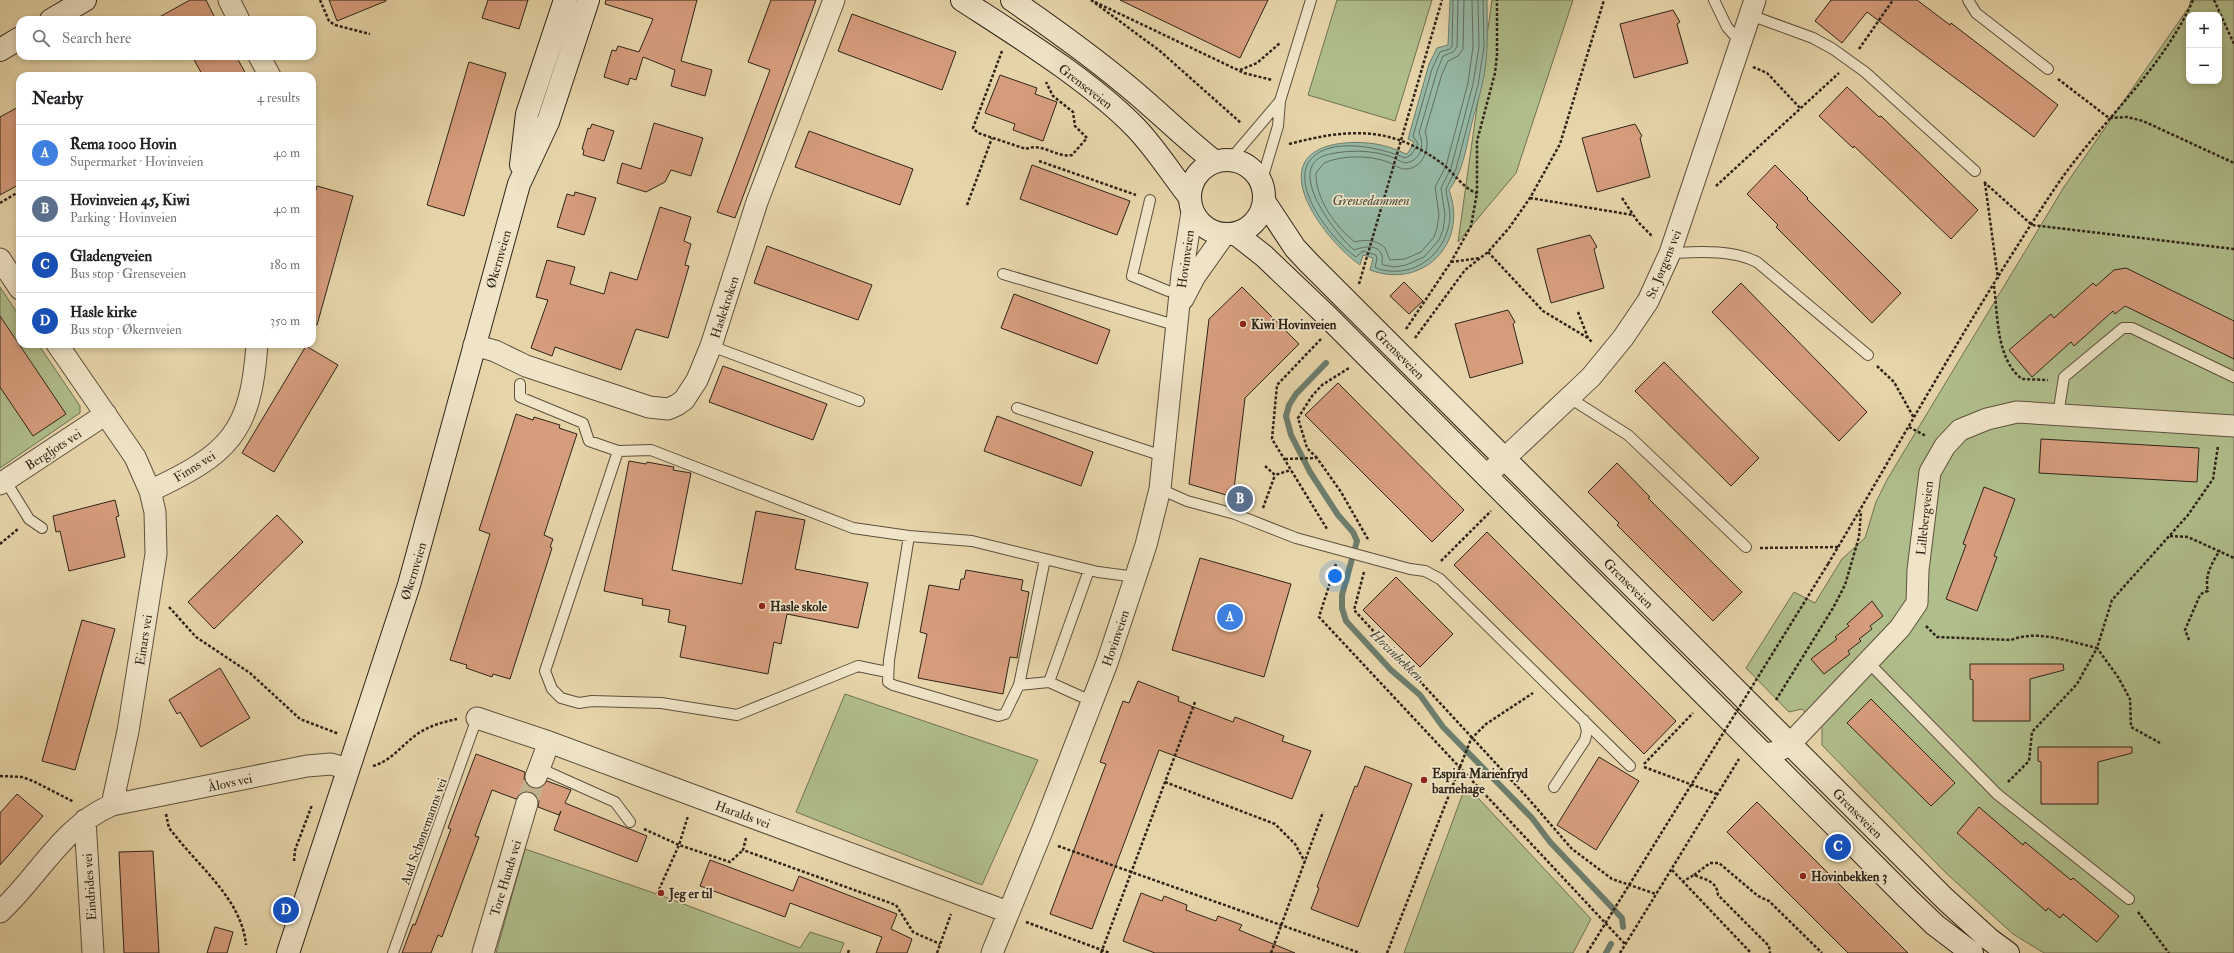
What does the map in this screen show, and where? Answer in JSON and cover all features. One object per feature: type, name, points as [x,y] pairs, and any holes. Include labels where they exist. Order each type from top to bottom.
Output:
[{"type":"main road","points":[[58,16],[86,0]]},
{"type":"main road","name":"Økernveien","points":[[288,953],[358,768],[420,549],[474,345],[519,184],[527,114],[565,0]]},
{"type":"main road","name":"Økernveien","points":[[519,184],[548,122],[588,0]]},
{"type":"main road","name":"Grenseveien","points":[[962,0],[1060,66],[1115,109],[1136,129],[1190,203]]},
{"type":"main road","name":"Grenseveien","points":[[1012,0],[1064,35],[1223,161]]},
{"type":"main road","points":[[0,50],[16,40]]},
{"type":"main road","points":[[1223,161],[1249,167],[1263,192],[1261,212],[1255,222],[1247,229],[1230,234],[1214,233],[1205,228],[1190,203],[1196,175],[1205,167],[1223,161]]},
{"type":"main road","name":"Grenseveien","points":[[1263,192],[1295,248],[1309,263],[1789,745],[1945,899],[1984,935],[2008,953]]},
{"type":"main road","name":"Grenseveien","points":[[1230,234],[1292,282],[1486,476],[1753,754],[1929,920],[1972,953]]},
{"type":"street","points":[[229,0],[237,16]]},
{"type":"street","name":"Haslekroken","points":[[474,345],[495,351],[526,366],[649,407],[668,409],[684,400],[690,392],[711,346],[757,202],[834,0]]},
{"type":"street","name":"St. Jørgens vei","points":[[1486,476],[1607,359],[1648,301],[1670,253],[1753,8]]},
{"type":"street","points":[[261,60],[268,72]]},
{"type":"street","name":"Hovinveien","points":[[992,953],[1016,917],[1042,831],[1136,577],[1160,489],[1175,308],[1182,274],[1190,203]]},
{"type":"street","name":"Hovinveien","points":[[1175,308],[1195,276],[1230,234]]},
{"type":"street","points":[[0,259],[16,283]]},
{"type":"street","name":"Einars vei","points":[[59,348],[135,457],[150,491],[155,512],[157,533],[151,591],[128,731],[112,805]]},
{"type":"street","name":"Finns vei","points":[[150,491],[177,478],[213,456],[234,433],[244,416],[250,400],[256,348]]},
{"type":"street","name":"Lillebergveien","points":[[1753,754],[1776,752],[1789,745],[1900,628],[1911,612],[1917,602],[1930,472],[1945,446],[1960,430],[1987,419],[2017,412],[2227,426]]},
{"type":"street","name":"Bergljots vei","points":[[3,482],[106,414]]},
{"type":"street","name":"Haralds vei","points":[[477,718],[549,742],[1016,917]]},
{"type":"street","points":[[537,772],[549,742]]},
{"type":"street","name":"Ålovs vei","points":[[112,805],[307,766],[331,764],[358,768]]},
{"type":"street","name":"Tore Hunds vei","points":[[483,953],[527,803]]},
{"type":"street","points":[[0,912],[13,900],[70,834],[81,812],[112,805]]},
{"type":"street","name":"Eindrides vei","points":[[81,812],[93,953]]},
{"type":"lane","points":[[1263,192],[1278,126],[1280,101],[1312,0]]},
{"type":"lane","points":[[1714,0],[1727,27],[1741,43]]},
{"type":"lane","points":[[1968,0],[1976,13],[2048,69]]},
{"type":"lane","points":[[1753,8],[1813,38],[1865,72],[1975,171]]},
{"type":"lane","points":[[1223,161],[1280,101]]},
{"type":"lane","points":[[1150,200],[1132,276],[1175,308]]},
{"type":"lane","points":[[1670,253],[1725,253],[1747,257],[1757,262],[1868,355]]},
{"type":"lane","points":[[1003,274],[1175,308]]},
{"type":"lane","points":[[2058,415],[2064,377],[2123,328],[2132,328],[2234,377]]},
{"type":"lane","points":[[711,346],[859,401]]},
{"type":"lane","points":[[520,384],[520,397],[583,423],[589,441],[618,451],[651,450],[853,528],[909,536],[972,541],[1089,570],[1136,577]]},
{"type":"lane","points":[[1568,397],[1628,435],[1746,546]]},
{"type":"lane","points":[[1016,408],[1163,456]]},
{"type":"lane","points":[[618,451],[545,671],[552,689],[561,698],[579,703],[592,701],[661,703],[736,715],[858,666],[888,672]]},
{"type":"lane","points":[[3,482],[29,519],[42,528]]},
{"type":"lane","points":[[1160,489],[1187,501],[1235,514],[1296,538],[1429,573],[1440,579],[1630,766]]},
{"type":"lane","points":[[1235,514],[1240,499]]},
{"type":"lane","points":[[909,536],[888,672],[888,682],[893,685],[998,716],[1005,714],[1019,685],[1044,559]]},
{"type":"lane","points":[[1049,682],[1089,570]]},
{"type":"lane","points":[[1868,662],[1997,794],[2129,899]]},
{"type":"lane","points":[[1019,685],[1049,682],[1091,701]]},
{"type":"lane","name":"Aud Schønemanns vei","points":[[393,953],[477,718]]},
{"type":"lane","points":[[1554,787],[1585,740],[1587,730],[1584,720]]},
{"type":"lane","points":[[537,772],[615,802],[630,822]]},
{"type":"path","points":[[320,0],[330,20],[335,25],[370,34]]},
{"type":"path","points":[[1091,0],[1239,70],[1272,80]]},
{"type":"path","points":[[1091,0],[1160,51],[1231,113],[1244,127]]},
{"type":"path","points":[[1356,289],[1367,259],[1442,0]]},
{"type":"path","points":[[1402,334],[1451,262],[1471,226],[1477,193],[1477,141],[1495,73],[1497,55],[1497,0]]},
{"type":"path","points":[[1411,343],[1465,270],[1488,252],[1530,198],[1560,144],[1604,0]]},
{"type":"path","points":[[1691,189],[1707,190],[1716,186],[1801,108],[1850,61],[1893,0]]},
{"type":"path","points":[[1586,953],[1862,509],[1914,418],[2032,225],[2071,165],[2165,48],[2193,0]]},
{"type":"path","points":[[2214,0],[2234,44]]},
{"type":"path","points":[[1239,70],[1257,63],[1283,40]]},
{"type":"path","points":[[1004,45],[973,128],[978,133],[1026,149],[1033,146],[1065,156],[1072,155],[1087,138],[1075,126],[1073,112],[1053,96],[1046,84],[1046,79]]},
{"type":"path","points":[[1747,65],[1767,73],[1801,108]]},
{"type":"path","points":[[2048,69],[2052,75],[2109,118],[2127,117],[2143,121],[2234,163]]},
{"type":"path","points":[[1284,145],[1340,133],[1364,133],[1401,140],[1436,159],[1470,191],[1477,193]]},
{"type":"path","points":[[967,205],[992,138]]},
{"type":"path","points":[[1039,161],[1150,200]]},
{"type":"path","points":[[1975,171],[1985,183],[2032,225],[2234,249]]},
{"type":"path","points":[[1985,183],[1998,279]]},
{"type":"path","points":[[0,202],[16,193]]},
{"type":"path","points":[[1530,198],[1633,215]]},
{"type":"path","points":[[1622,198],[1633,215],[1670,253]]},
{"type":"path","points":[[1488,252],[1543,311],[1588,338],[1607,359]]},
{"type":"path","points":[[1451,262],[1480,258]]},
{"type":"path","points":[[1994,286],[2005,355],[2015,374],[2022,379],[2064,380]]},
{"type":"path","points":[[1578,312],[1588,338]]},
{"type":"path","points":[[1325,335],[1277,385],[1272,439],[1341,551],[1319,617],[1625,944]]},
{"type":"path","points":[[1868,355],[1878,368],[1894,382],[1914,418]]},
{"type":"path","points":[[1354,364],[1339,376],[1322,386],[1312,396],[1298,418],[1307,448],[1318,458],[1341,492],[1370,543],[1354,610],[1526,796],[1572,849],[1612,879],[1656,894]]},
{"type":"path","points":[[1997,794],[2029,761],[2032,732],[2077,684],[2096,648],[2112,600],[2188,515],[2213,479],[2227,426]]},
{"type":"path","points":[[1284,459],[1318,458]]},
{"type":"path","points":[[1265,466],[1275,475]]},
{"type":"path","points":[[1275,475],[1291,470]]},
{"type":"path","points":[[1264,504],[1275,475]]},
{"type":"path","points":[[1429,573],[1496,507]]},
{"type":"path","points":[[1772,706],[1833,608],[1845,585],[1859,537],[1862,509]]},
{"type":"path","points":[[0,544],[29,519]]},
{"type":"path","points":[[2170,536],[2188,537],[2220,550],[2234,558]]},
{"type":"path","points":[[1746,546],[1838,547]]},
{"type":"path","points":[[2189,640],[2186,630],[2200,595],[2204,592],[2208,592],[2206,585],[2208,574],[2220,550]]},
{"type":"path","points":[[151,591],[160,596],[174,614],[196,637],[250,673],[300,719],[343,735]]},
{"type":"path","points":[[1911,612],[1937,637],[2011,640],[2021,636],[2044,636],[2096,648],[2118,677],[2130,699],[2131,727],[2160,743]]},
{"type":"path","points":[[1387,953],[1472,738],[1486,724],[1548,684]]},
{"type":"path","points":[[1101,952],[1195,702]]},
{"type":"path","points":[[1630,766],[1636,768],[1652,759],[1669,737],[1698,709]]},
{"type":"path","points":[[358,768],[386,762],[416,734],[438,724],[466,716],[477,718]]},
{"type":"path","points":[[1620,953],[1717,794],[1753,754]]},
{"type":"path","points":[[1641,766],[1717,794]]},
{"type":"path","points":[[0,776],[22,777],[33,781],[81,812]]},
{"type":"path","points":[[1165,782],[1275,824],[1294,844],[1305,862]]},
{"type":"path","points":[[163,796],[169,828],[183,847],[204,868],[230,903],[242,926],[246,945]]},
{"type":"path","points":[[657,894],[679,845],[694,796]]},
{"type":"path","points":[[294,862],[295,850],[314,798]]},
{"type":"path","points":[[1271,953],[1323,812]]},
{"type":"path","points":[[630,822],[679,845],[730,862],[743,850],[751,817]]},
{"type":"path","points":[[1054,845],[1360,953]]},
{"type":"path","points":[[743,850],[896,905],[913,932],[940,944]]},
{"type":"path","points":[[1682,882],[1710,863],[1719,863],[1758,896],[1769,901],[1822,953]]},
{"type":"path","points":[[1672,870],[1751,953]]},
{"type":"path","points":[[1694,875],[1714,883],[1717,887],[1718,895],[1769,946],[1770,953]]},
{"type":"path","points":[[2129,899],[2169,953]]},
{"type":"path","points":[[937,953],[953,911]]},
{"type":"path","points":[[1016,917],[1101,952],[1110,953]]},
{"type":"shaded area","points":[[1337,0],[1432,0],[1395,121],[1308,95]]},
{"type":"shaded area","points":[[1492,0],[1573,0],[1516,173],[1458,242]]},
{"type":"shaded area","points":[[2191,0],[2234,0],[2234,953],[2044,953],[2013,934],[1946,873],[1822,745],[1822,727],[1802,709],[1789,712],[1746,668],[1794,592],[1815,603],[1842,559],[1865,538],[1876,502],[1888,478],[2064,187],[2189,7]]},
{"type":"shaded area","points":[[0,287],[16,311],[16,348],[41,348],[80,406],[80,413],[0,468]]},
{"type":"shaded area","points":[[845,694],[1038,760],[982,885],[796,812]]},
{"type":"shaded area","points":[[1466,785],[1591,919],[1573,953],[1404,953]]},
{"type":"shaded area","points":[[525,849],[657,894],[800,948],[810,932],[844,943],[840,953],[496,953]]},
{"type":"water","name":"Grensedammen","points":[[1450,0],[1487,0],[1486,64],[1481,90],[1461,168],[1449,190],[1454,209],[1453,228],[1447,244],[1437,257],[1424,267],[1408,273],[1389,274],[1370,270],[1373,258],[1363,255],[1360,265],[1329,236],[1316,217],[1306,197],[1301,178],[1305,162],[1318,150],[1344,143],[1360,142],[1376,144],[1406,154],[1408,153],[1414,142],[1408,139],[1429,64],[1437,48],[1448,45]]},
{"type":"building","points":[[190,0],[206,0],[214,16],[161,16]]},
{"type":"building","points":[[329,0],[386,0],[386,1],[337,21]]},
{"type":"building","points":[[488,0],[528,0],[519,29],[482,18]]},
{"type":"building","points":[[606,0],[697,0],[681,61],[712,70],[705,96],[671,86],[675,70],[643,57],[636,80],[630,78],[628,85],[604,77],[612,50],[616,51],[618,46],[639,52],[653,19],[605,4]]},
{"type":"building","points":[[771,0],[816,0],[735,218],[717,212],[770,70],[748,62]]},
{"type":"building","points":[[1120,0],[1268,0],[1240,58]]},
{"type":"building","points":[[1831,0],[1917,0],[1950,25],[1951,23],[2058,105],[2034,137],[1867,12],[1842,43],[1815,21]]},
{"type":"building","points":[[1673,10],[1680,22],[1677,24],[1688,63],[1634,78],[1620,24]]},
{"type":"building","points":[[852,14],[956,52],[942,90],[838,51]]},
{"type":"building","points":[[194,60],[238,60],[245,72],[201,72]]},
{"type":"building","points":[[469,62],[506,73],[464,216],[427,205]]},
{"type":"building","points":[[1000,75],[1037,88],[1035,94],[1057,102],[1043,141],[1013,130],[1015,124],[985,113]]},
{"type":"building","points":[[1847,87],[1879,117],[1881,116],[1978,210],[1951,239],[1854,146],[1853,148],[1819,116]]},
{"type":"building","points":[[16,108],[16,186],[0,195],[0,117]]},
{"type":"building","points":[[654,123],[703,138],[691,176],[671,170],[665,182],[646,192],[617,183],[622,163],[641,169]]},
{"type":"building","points":[[592,124],[614,131],[604,161],[583,155],[584,150],[582,149],[588,128],[590,129]]},
{"type":"building","points":[[1635,124],[1642,136],[1640,138],[1650,177],[1597,192],[1582,138]]},
{"type":"building","points":[[809,131],[913,169],[900,205],[795,167]]},
{"type":"building","points":[[1032,165],[1130,201],[1117,235],[1020,199]]},
{"type":"building","points":[[1775,165],[1901,293],[1872,323],[1776,227],[1778,225],[1747,194]]},
{"type":"building","points":[[317,186],[353,196],[317,325],[316,325]]},
{"type":"building","points":[[575,192],[596,198],[584,235],[557,227],[567,194],[574,196]]},
{"type":"building","points":[[660,207],[691,217],[684,241],[691,244],[685,265],[689,266],[668,338],[636,329],[621,370],[555,347],[552,356],[531,348],[548,300],[536,297],[547,260],[575,267],[570,284],[604,294],[610,272],[637,280]]},
{"type":"building","points":[[1590,235],[1597,247],[1594,249],[1604,288],[1551,303],[1537,249]]},
{"type":"building","points":[[767,246],[872,285],[858,320],[754,283]]},
{"type":"building","points":[[2126,268],[2234,321],[2234,359],[2125,306],[2115,314],[2113,311],[2074,346],[2071,342],[2032,377],[2009,350],[2051,314],[2054,318],[2093,283],[2096,286],[2114,270]]},
{"type":"building","points":[[1404,282],[1423,301],[1409,314],[1390,296]]},
{"type":"building","points":[[1741,283],[1867,412],[1839,441],[1712,312]]},
{"type":"building","points":[[1242,287],[1299,344],[1245,398],[1233,497],[1189,484],[1209,319]]},
{"type":"building","points":[[1014,294],[1110,330],[1097,364],[1001,328]]},
{"type":"building","points":[[1508,310],[1515,322],[1513,324],[1523,363],[1470,378],[1455,324]]},
{"type":"building","points":[[0,316],[16,340],[16,348],[22,348],[66,414],[33,436],[0,387]]},
{"type":"building","points":[[305,348],[309,348],[338,365],[274,472],[242,453]]},
{"type":"building","points":[[1664,362],[1759,458],[1731,486],[1635,391]]},
{"type":"building","points":[[723,366],[827,404],[813,440],[709,402]]},
{"type":"building","points":[[1338,383],[1464,510],[1432,542],[1305,415]]},
{"type":"building","points":[[516,414],[533,420],[534,417],[560,425],[559,428],[577,434],[544,535],[553,539],[550,547],[552,548],[510,679],[493,674],[492,677],[466,668],[467,665],[450,660],[490,534],[479,530]]},
{"type":"building","points":[[997,416],[1093,452],[1081,486],[984,451]]},
{"type":"building","points":[[2041,439],[2199,448],[2197,482],[2039,473]]},
{"type":"building","points":[[629,461],[646,464],[647,462],[674,467],[673,470],[691,473],[672,570],[742,584],[756,511],[805,520],[795,569],[868,583],[858,628],[787,614],[781,644],[774,642],[768,674],[680,657],[686,626],[668,622],[670,610],[642,605],[643,599],[604,591]]},
{"type":"building","points":[[1617,463],[1650,497],[1648,498],[1742,592],[1713,621],[1617,525],[1619,523],[1588,492]]},
{"type":"building","points":[[1984,487],[2015,499],[1994,556],[1997,557],[1977,611],[1946,599],[1966,545],[1963,544]]},
{"type":"building","points":[[115,500],[119,516],[116,517],[125,557],[69,571],[60,531],[56,532],[53,516]]},
{"type":"building","points":[[277,515],[303,542],[214,629],[188,602]]},
{"type":"building","points":[[1487,532],[1676,721],[1644,754],[1454,565]]},
{"type":"building","points":[[1200,558],[1291,584],[1264,677],[1172,650]]},
{"type":"building","points":[[966,570],[1023,580],[1021,590],[1029,592],[1017,658],[1010,657],[1003,694],[918,678],[927,634],[920,632],[929,585],[959,590],[961,579],[964,579]]},
{"type":"building","points":[[1396,577],[1453,634],[1420,667],[1363,610]]},
{"type":"building","points":[[1872,601],[1883,616],[1870,626],[1872,629],[1859,639],[1861,641],[1848,651],[1850,654],[1824,674],[1811,659],[1837,639],[1835,637],[1849,626],[1847,624]]},
{"type":"building","points":[[82,620],[115,629],[75,770],[42,761]]},
{"type":"building","points":[[1970,664],[2063,664],[2064,670],[2030,679],[2030,721],[1973,721],[1973,680],[1970,679]]},
{"type":"building","points":[[220,668],[250,718],[201,747],[180,712],[177,714],[169,700]]},
{"type":"building","points":[[1138,681],[1179,697],[1178,701],[1233,722],[1235,717],[1284,736],[1282,741],[1311,751],[1292,799],[1159,750],[1092,929],[1050,914],[1106,764],[1100,762],[1123,701],[1129,703]]},
{"type":"building","points":[[1871,699],[1955,783],[1931,806],[1847,723]]},
{"type":"building","points":[[2038,747],[2132,747],[2132,753],[2098,762],[2098,804],[2041,804],[2041,762],[2038,761]]},
{"type":"building","points":[[476,754],[525,772],[524,779],[531,788],[538,789],[547,781],[571,790],[565,803],[647,836],[637,862],[554,830],[561,811],[559,815],[538,807],[539,800],[531,792],[524,791],[516,799],[492,790],[475,836],[479,837],[442,937],[438,935],[431,953],[402,953],[413,924],[415,925],[451,829],[448,828]]},
{"type":"building","points":[[1599,757],[1639,781],[1596,850],[1557,825]]},
{"type":"building","points":[[1365,766],[1412,784],[1358,927],[1311,909],[1319,888],[1317,887],[1355,786],[1357,787]]},
{"type":"building","points":[[17,794],[43,816],[0,865],[0,813]]},
{"type":"building","name":"Hovinbekken 3","points":[[1757,802],[1908,953],[1848,953],[1727,832]]},
{"type":"building","points":[[1979,807],[2023,845],[2025,842],[2071,880],[2073,878],[2119,916],[2097,942],[2063,914],[2060,918],[2048,908],[2046,911],[1957,833]]},
{"type":"building","points":[[153,851],[159,953],[124,953],[119,852]]},
{"type":"building","points":[[710,860],[793,891],[799,876],[897,914],[891,929],[912,939],[907,953],[876,953],[882,937],[790,903],[785,917],[700,886]]},
{"type":"building","points":[[1141,893],[1162,901],[1164,896],[1187,905],[1186,910],[1216,921],[1218,916],[1242,925],[1239,930],[1295,953],[1155,953],[1123,941]]},
{"type":"building","points":[[215,927],[233,932],[227,953],[207,953]]},
{"type":"waterway","name":"Hovinbekken","points":[[1326,363],[1296,394],[1289,405],[1286,416],[1291,435],[1310,472],[1338,515],[1353,532],[1357,541],[1342,595],[1342,608],[1346,621],[1391,670],[1420,695],[1443,727],[1532,818],[1550,842],[1622,918],[1623,927]]},
{"type":"waterway","name":"Hovinbekken","points":[[1606,953],[1611,944]]},
{"type":"tunnel","points":[[527,803],[536,777]]},
{"type":"place","name":"Kiwi Hovinveien","points":[[1243,324]]},
{"type":"place","name":"Hovinveien 45, Kiwi","points":[[1240,499]]},
{"type":"place","name":"Hasle skole","points":[[762,606]]},
{"type":"place","name":"Rema 1000 Hovin","points":[[1230,617]]},
{"type":"place","name":"Espira Marienfryd barnehage","points":[[1424,780]]},
{"type":"place","name":"Gladengveien","points":[[1838,847]]},
{"type":"place","name":"Hovinbekken 3","points":[[1803,876]]},
{"type":"place","name":"Jeg er til","points":[[661,893]]},
{"type":"place","name":"Hasle kirke","points":[[286,910]]}]
